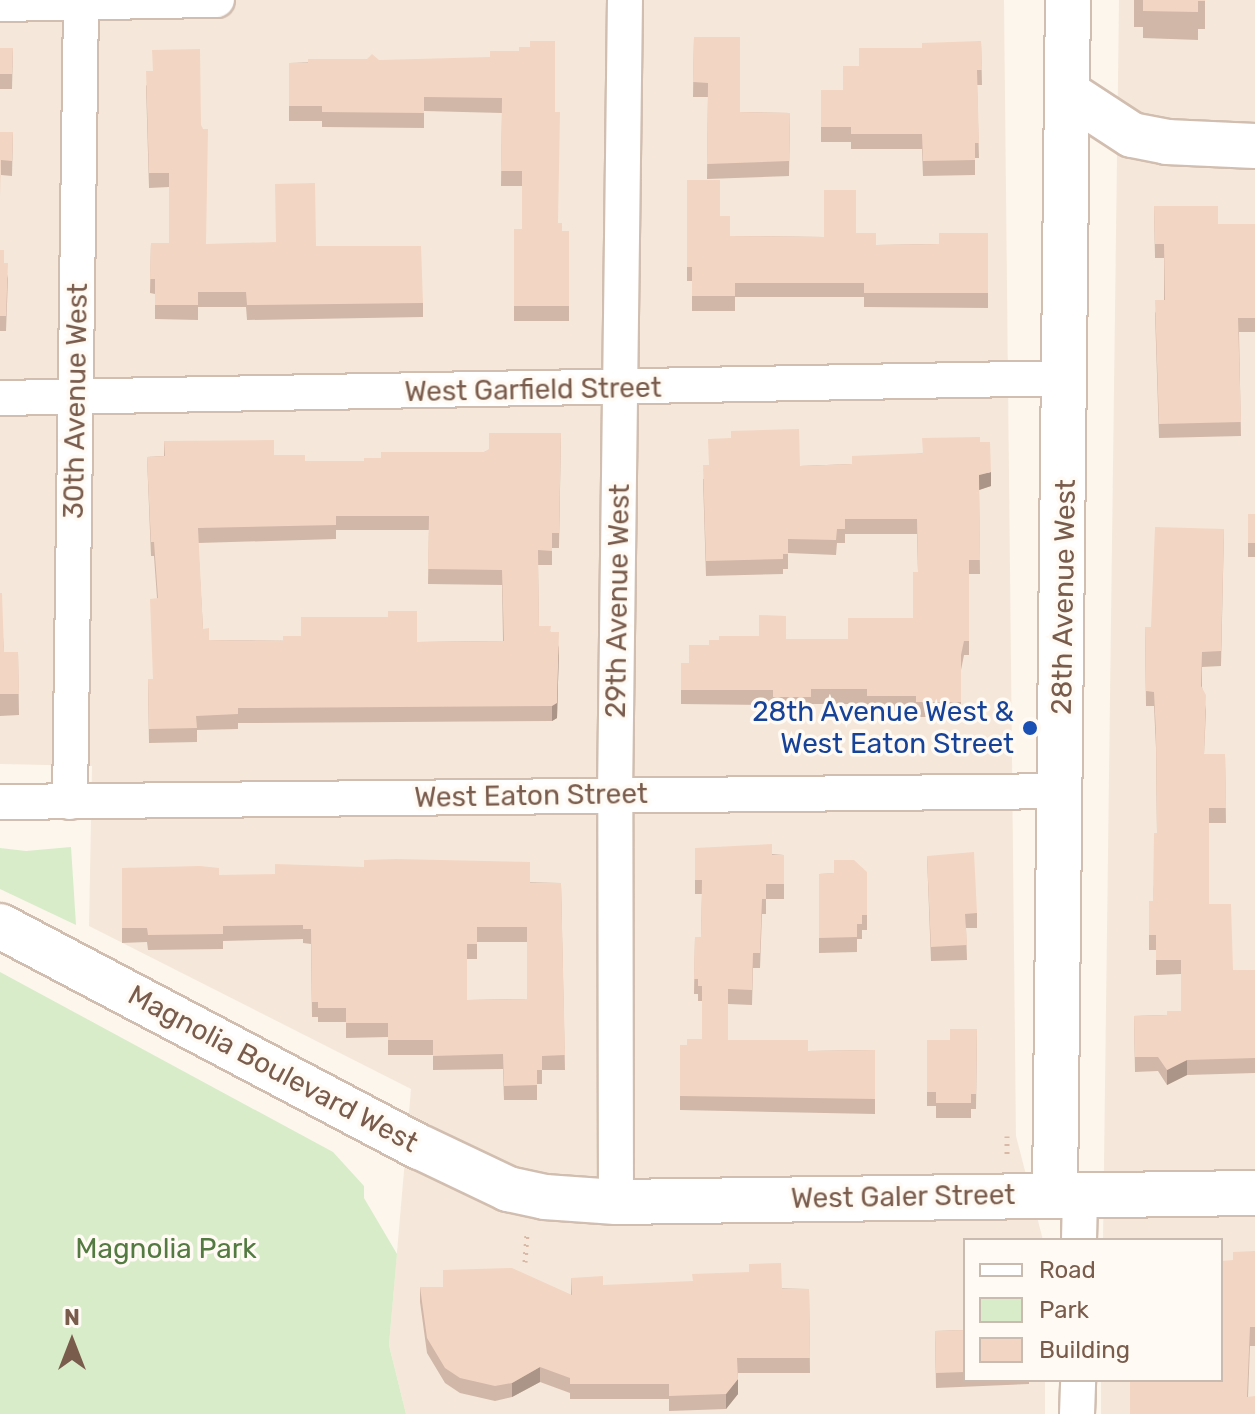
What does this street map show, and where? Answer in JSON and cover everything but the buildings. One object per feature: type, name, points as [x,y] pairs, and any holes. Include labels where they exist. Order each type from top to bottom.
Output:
[{"type":"street","points":[[0,4],[217,0]]},
{"type":"street","name":"29th Avenue West","points":[[616,1202],[615,795],[625,0]]},
{"type":"street","name":"28th Avenue West","points":[[1068,0],[1062,791],[1068,1195],[1079,1238]]},
{"type":"street","name":"30th Avenue West","points":[[70,802],[81,1]]},
{"type":"street","points":[[1069,94],[1132,135],[1167,142],[1255,146]]},
{"type":"street","name":"West Garfield Street","points":[[0,398],[1066,378]]},
{"type":"street","name":"West Eaton Street","points":[[0,802],[1062,791]]},
{"type":"street","name":"Magnolia Boulevard West","points":[[0,926],[420,1147],[508,1189],[551,1198]]},
{"type":"street","name":"West Galer Street","points":[[551,1198],[616,1202],[1255,1193]]},
{"type":"street","points":[[1077,1414],[1078,1382]]},
{"type":"path","points":[[1007,1136],[1007,1154]]},
{"type":"path","points":[[525,1262],[527,1234]]},
{"type":"shaded area","points":[[0,0],[1004,0],[1016,1136],[1042,1238],[963,1238],[963,1382],[1045,1382],[1045,1414],[406,1414],[389,1345],[411,1089],[89,926],[92,766],[0,764]]},
{"type":"shaded area","points":[[1119,0],[1255,0],[1255,1414],[1101,1414],[1101,1382],[1223,1382],[1223,1238],[1103,1238]]},
{"type":"green space","points":[[71,847],[76,925],[0,889],[0,848],[26,851]]},
{"type":"green space","name":"Magnolia Park","points":[[0,972],[333,1152],[364,1186],[364,1198],[397,1254],[389,1345],[406,1414],[0,1414]]},
{"type":"place","name":"28th Avenue West & West Eaton Street","points":[[1030,728]]}]
